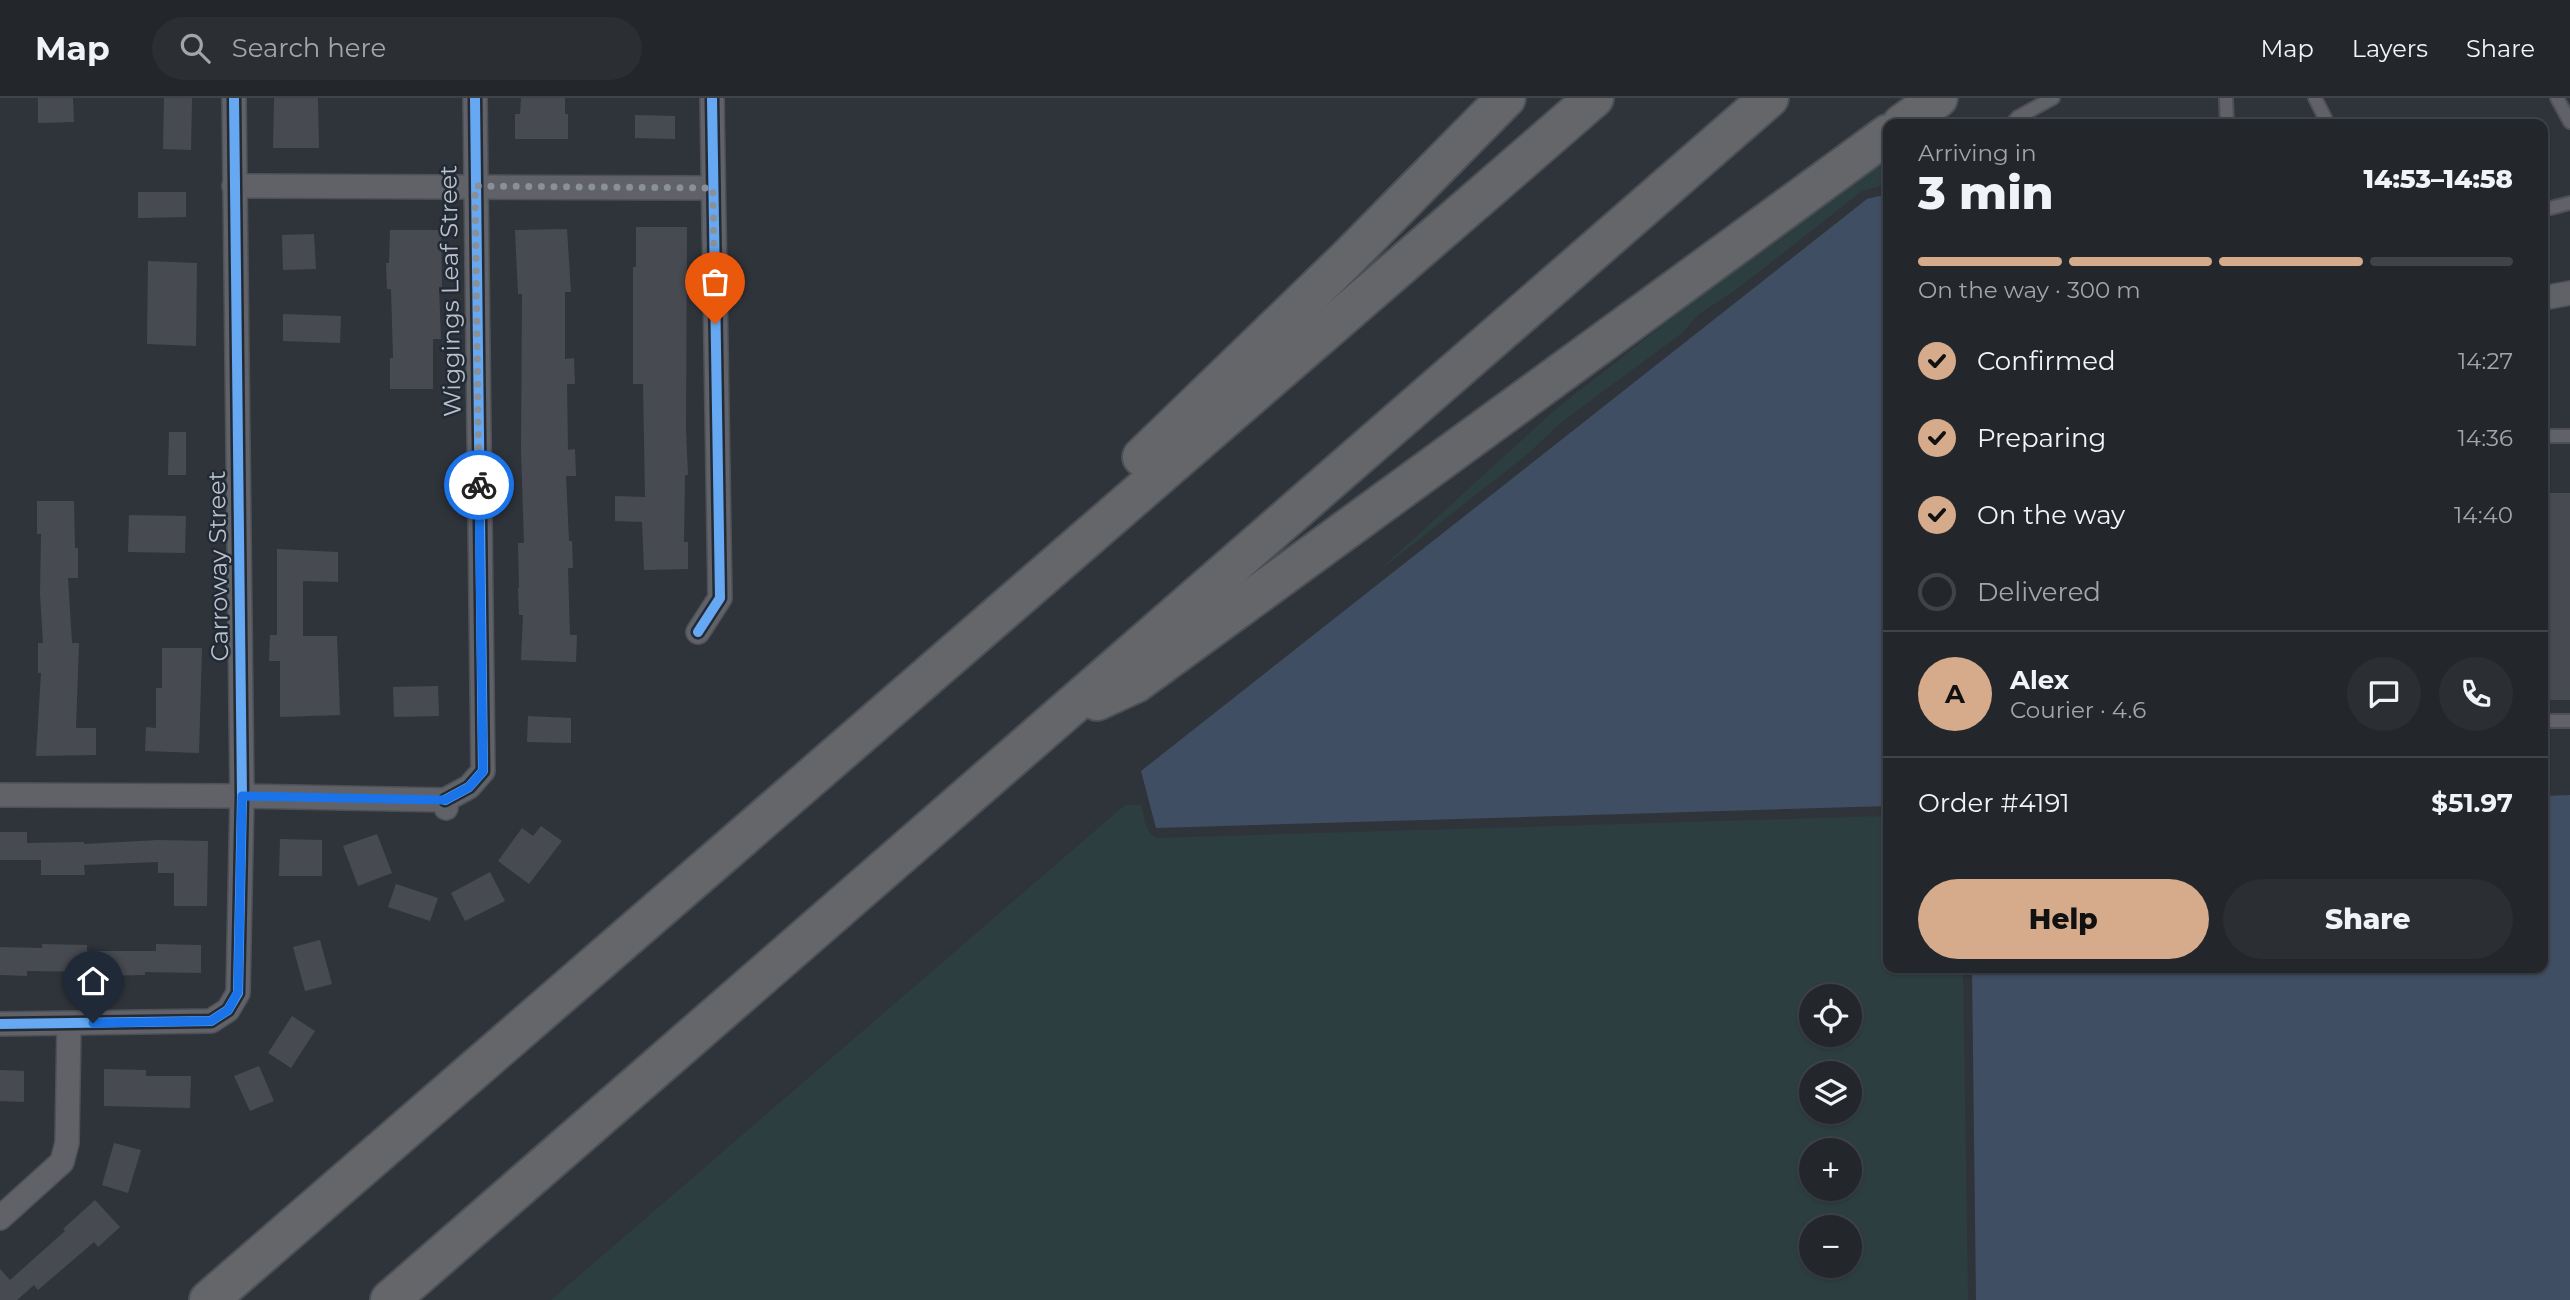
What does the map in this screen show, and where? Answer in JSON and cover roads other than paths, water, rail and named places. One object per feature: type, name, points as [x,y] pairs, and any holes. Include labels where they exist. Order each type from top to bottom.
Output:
[{"type":"highway","points":[[873,721],[1349,257],[1506,98]]},
{"type":"highway","points":[[208,1300],[1594,98]]},
{"type":"highway","points":[[390,1300],[1769,98]]},
{"type":"highway","points":[[1909,119],[1938,98]]},
{"type":"highway","points":[[1050,722],[1136,683],[1883,138]]},
{"type":"street","name":"Carroway Street","points":[[69,1024],[211,1021],[228,1010],[238,992],[242,796],[234,98]]},
{"type":"street","name":"Wiggings Leaf Street","points":[[242,796],[446,804],[469,787],[483,771],[475,98]]},
{"type":"street","points":[[698,632],[720,598],[712,98]]},
{"type":"street","points":[[234,186],[713,188]]},
{"type":"street","points":[[2548,297],[2570,293]]},
{"type":"street","points":[[0,795],[242,796]]},
{"type":"street","points":[[0,1024],[69,1024],[67,1143],[62,1162],[0,1218]]},
{"type":"lane","points":[[2016,119],[2053,98]]},
{"type":"lane","points":[[2226,98],[2227,119]]},
{"type":"lane","points":[[2315,98],[2326,119]]},
{"type":"lane","points":[[2557,98],[2570,122]]},
{"type":"lane","points":[[2548,208],[2570,203]]},
{"type":"lane","points":[[2548,436],[2570,436]]},
{"type":"lane","points":[[2548,720],[2570,721]]},
{"type":"water","points":[[1883,195],[1883,806],[1156,828],[1141,771],[1867,199]]},
{"type":"water","points":[[2570,795],[2570,1300],[1976,1300],[1972,973],[2548,973],[2548,796]]}]
